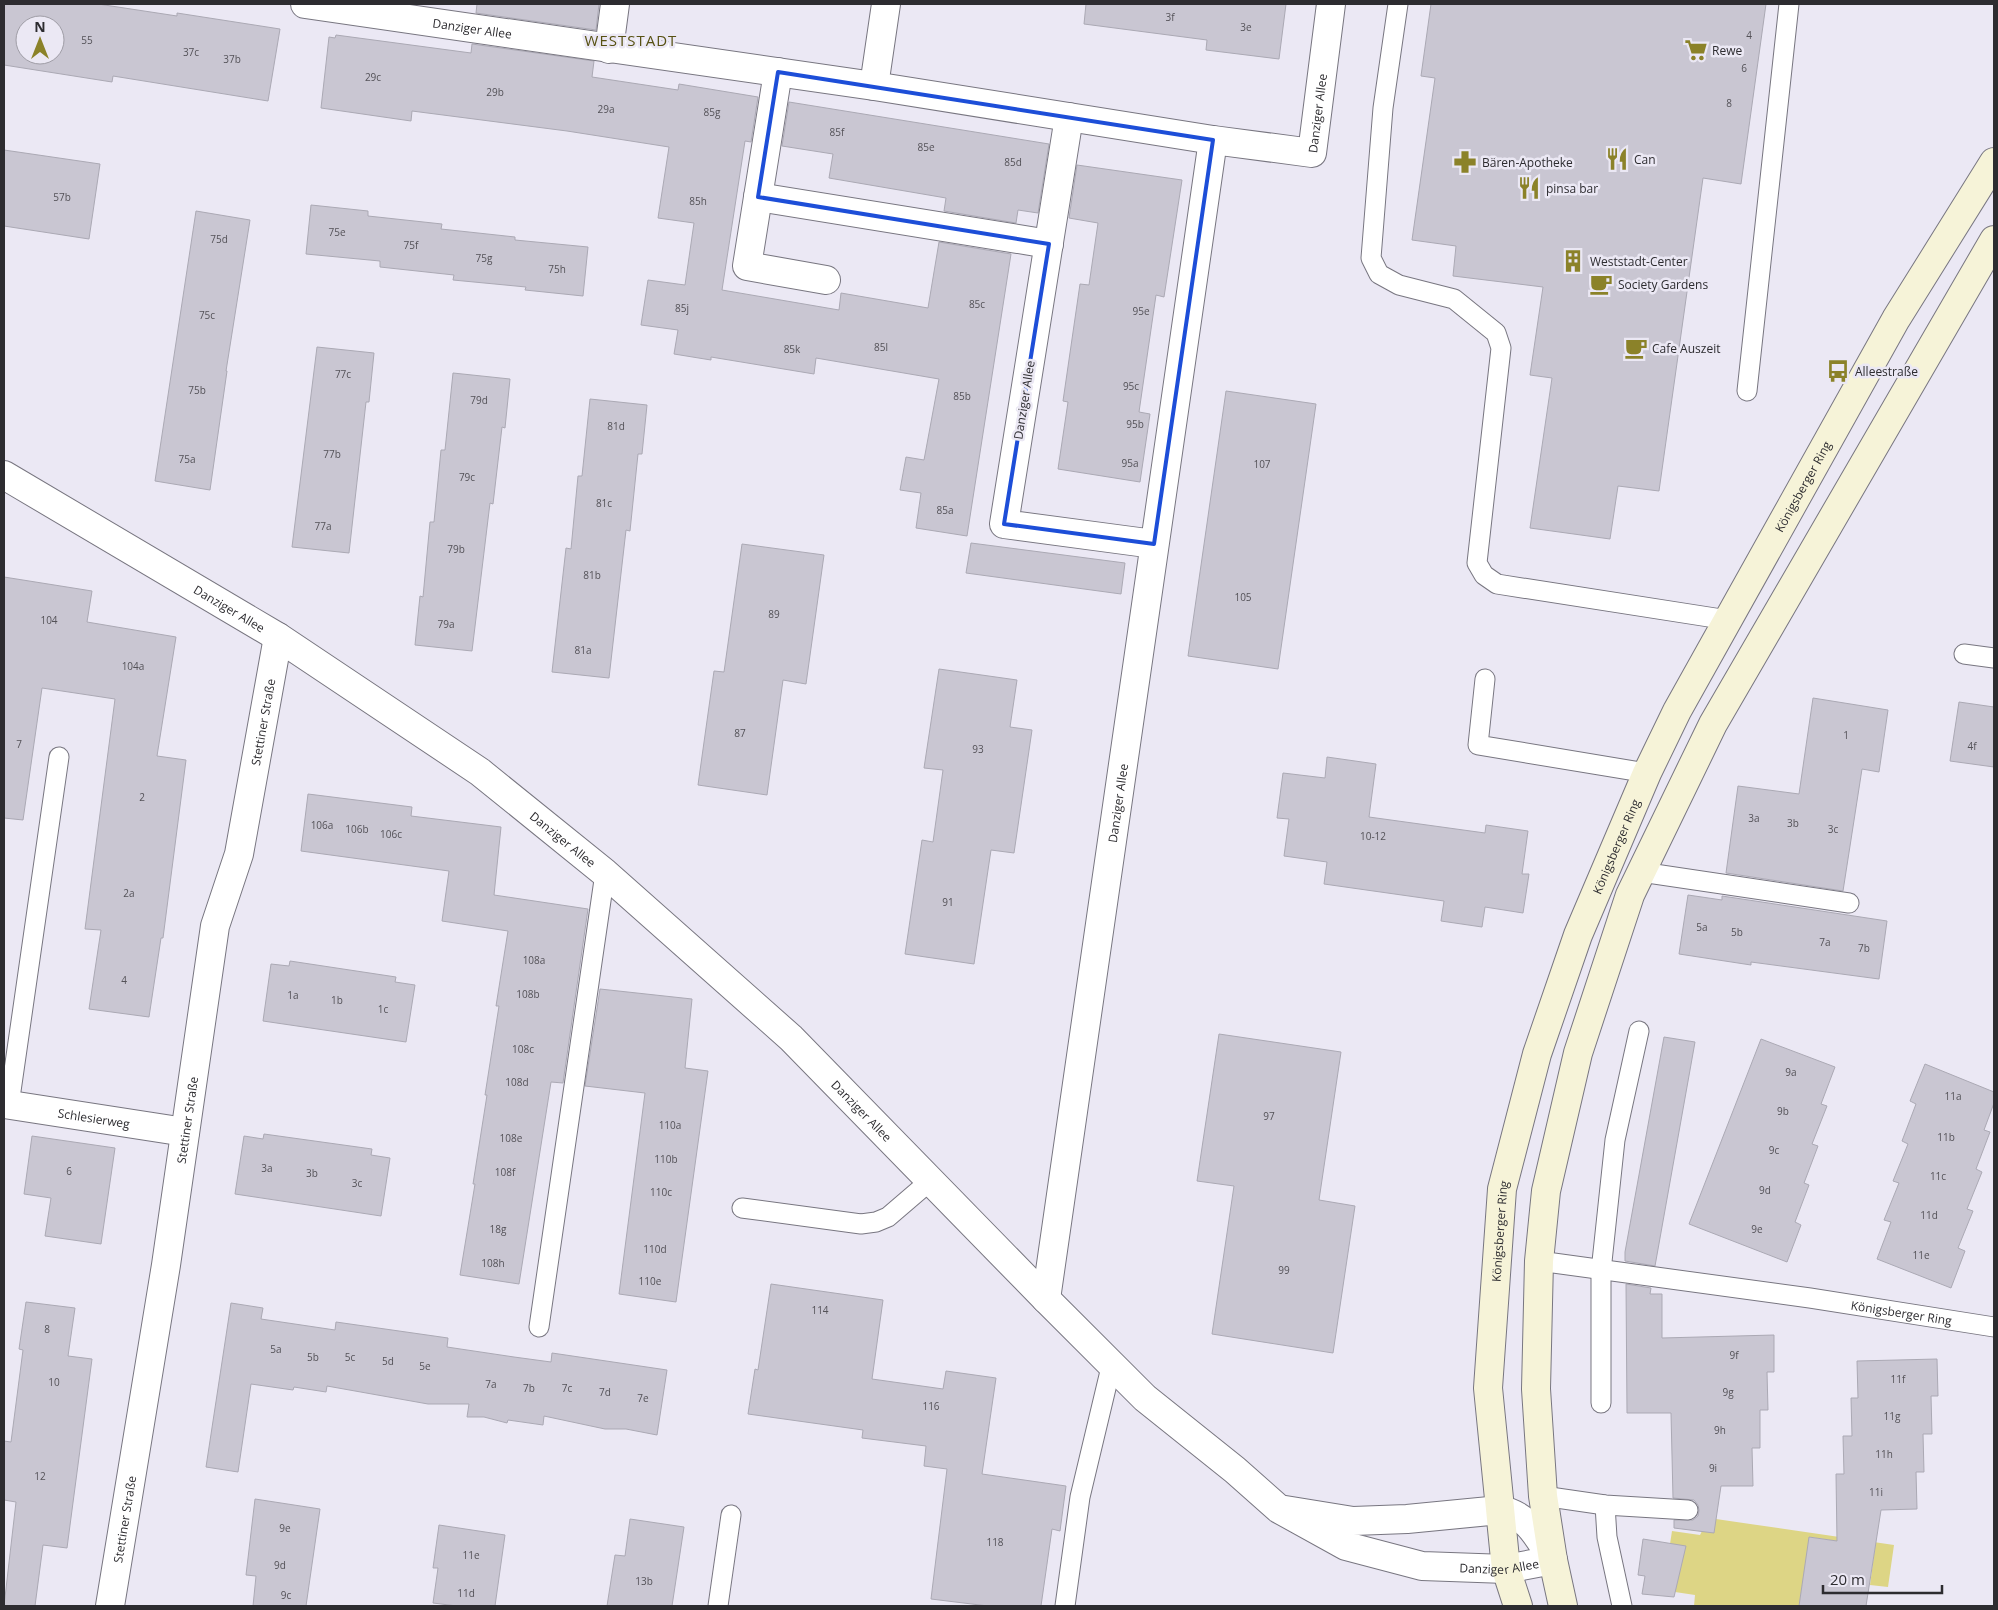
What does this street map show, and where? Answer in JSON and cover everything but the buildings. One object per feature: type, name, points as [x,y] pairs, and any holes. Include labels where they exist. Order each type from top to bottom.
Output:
[{"type":"main road","name":"Königsberger Ring","points":[[1518,1606],[1506,1569],[1488,1388],[1502,1189],[1537,1054],[1578,935],[1647,773],[1677,711],[1896,319],[1994,162]]},
{"type":"main road","points":[[1563,1606],[1553,1560],[1543,1496],[1536,1389],[1539,1261],[1546,1191],[1578,1053],[1630,895],[1713,724],[1994,240]]},
{"type":"street","name":"Danziger Allee","points":[[305,4],[337,6],[609,49],[874,86],[1213,140],[1312,153],[1331,4]]},
{"type":"street","points":[[609,49],[615,4]]},
{"type":"street","points":[[874,86],[886,4]]},
{"type":"street","points":[[778,72],[747,266],[826,280]]},
{"type":"street","name":"Danziger Allee","points":[[1069,117],[1004,524],[1154,544]]},
{"type":"street","name":"Danziger Allee","points":[[1046,1299],[1213,140]]},
{"type":"street","points":[[758,198],[1048,244]]},
{"type":"street","name":"Danziger Allee","points":[[4,475],[278,637],[480,772],[605,873],[791,1038],[1145,1398],[1235,1470],[1279,1509],[1346,1546],[1422,1566],[1485,1570],[1506,1569],[1553,1560],[1528,1523],[1511,1512],[1500,1510],[1407,1519],[1353,1521],[1279,1509]]},
{"type":"street","name":"Stettiner Straße","points":[[110,1606],[166,1265],[215,926],[239,854],[278,637]]},
{"type":"street","name":"Schlesierweg","points":[[6,1105],[185,1132]]},
{"type":"lane","points":[[1398,4],[1383,108],[1371,258],[1379,274],[1399,286],[1454,299],[1496,333],[1501,348],[1477,563],[1484,575],[1497,584],[1728,620]]},
{"type":"lane","points":[[1747,391],[1789,4]]},
{"type":"lane","points":[[1964,654],[1994,658]]},
{"type":"lane","points":[[1486,679],[1478,745],[1647,773]]},
{"type":"lane","points":[[6,1105],[59,756]]},
{"type":"lane","points":[[1641,872],[1849,903]]},
{"type":"lane","points":[[539,1328],[605,873]]},
{"type":"lane","points":[[1601,1403],[1601,1270],[1616,1140],[1639,1031]]},
{"type":"lane","points":[[742,1208],[861,1224],[876,1222],[888,1217],[930,1181]]},
{"type":"lane","name":"Königsberger Ring","points":[[1539,1261],[1810,1298],[1994,1327]]},
{"type":"lane","points":[[1065,1606],[1080,1497],[1112,1363]]},
{"type":"lane","points":[[1543,1496],[1605,1505],[1688,1510]]},
{"type":"lane","points":[[1605,1505],[1607,1537],[1622,1606]]},
{"type":"lane","points":[[718,1606],[730,1515]]},
{"type":"highlighted area","points":[[778,72],[1213,140],[1154,544],[1004,524],[1049,244],[758,197]]},
{"type":"shaded area","points":[[1716,1519],[1894,1545],[1888,1587],[1870,1585],[1875,1547],[1810,1537],[1799,1606],[1694,1606],[1695,1595],[1675,1592],[1670,1544],[1672,1531],[1700,1535]]},
{"type":"place","name":"Rewe","points":[[1696,50]]},
{"type":"place","name":"Can","points":[[1617,159]]},
{"type":"place","name":"Bären-Apotheke","points":[[1465,162]]},
{"type":"place","name":"pinsa bar","points":[[1529,188]]},
{"type":"place","name":"Weststadt-Center","points":[[1573,261]]},
{"type":"place","name":"Society Gardens","points":[[1601,284]]},
{"type":"place","name":"Cafe Auszeit","points":[[1636,348]]},
{"type":"place","name":"Alleestraße","points":[[1838,371]]},
{"type":"district","name":"WESTSTADT","points":[[631,40]]}]
